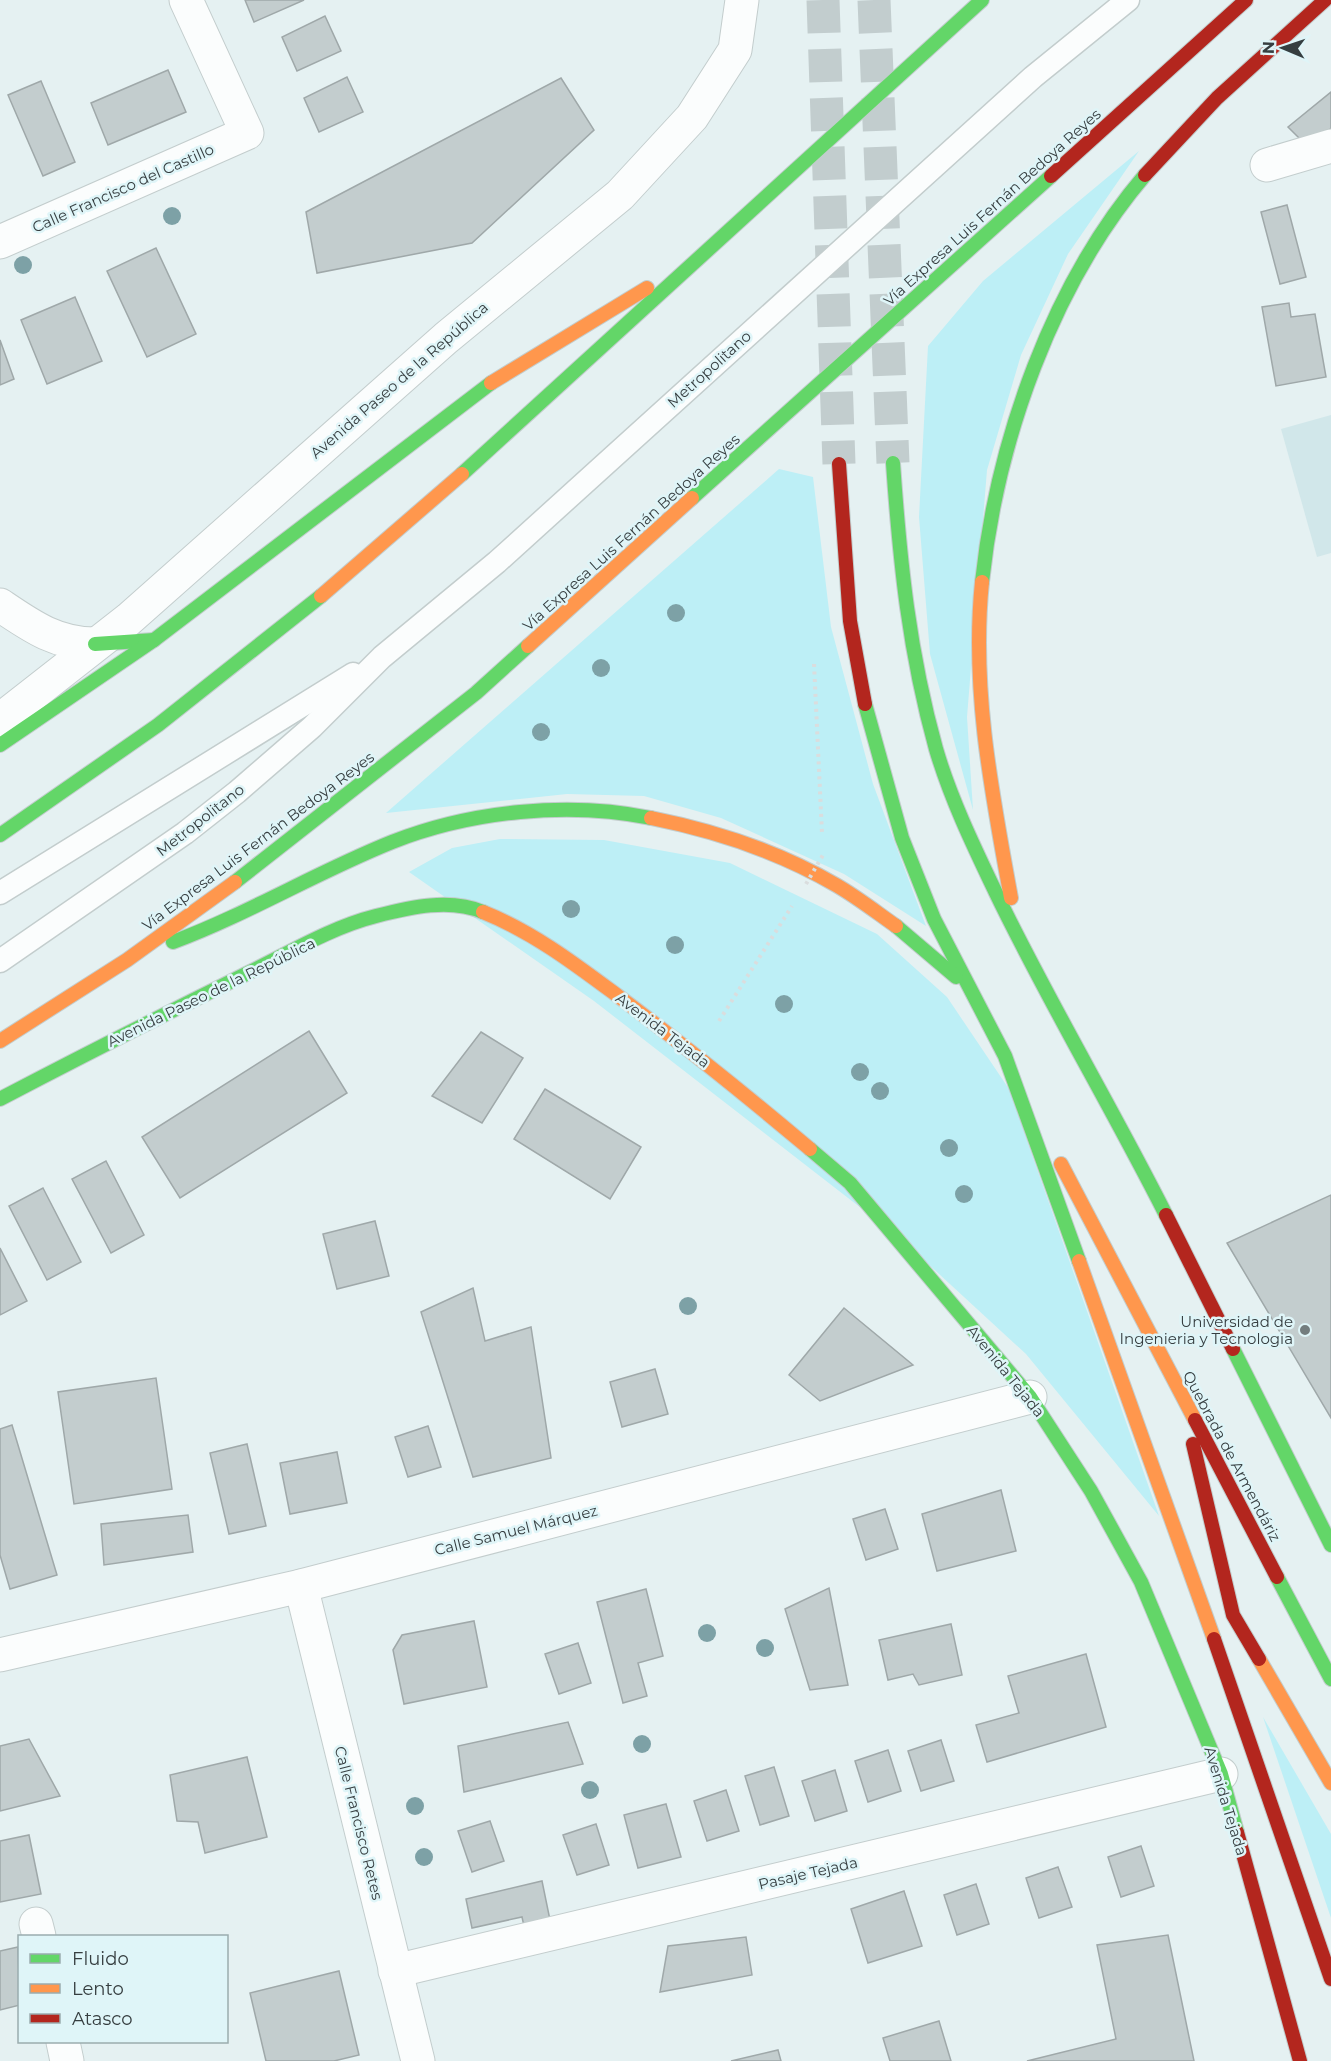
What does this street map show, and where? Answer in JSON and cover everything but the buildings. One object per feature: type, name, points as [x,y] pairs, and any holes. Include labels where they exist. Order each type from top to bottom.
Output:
[{"type":"main road","points":[[0,835],[164,719],[358,564],[472,467],[982,0]]},
{"type":"main road","name":"Vía Expresa Luis Fernán Bedoya Reyes","points":[[0,1041],[127,960],[315,821],[476,693],[1246,0]]},
{"type":"main road","points":[[1019,941],[992,794],[982,718],[979,660],[981,601],[988,533],[1002,466],[1024,392],[1058,310],[1122,205],[1203,112],[1325,0]]},
{"type":"main road","points":[[0,745],[92,686],[464,401],[516,366],[708,252]]},
{"type":"main road","points":[[893,463],[901,577],[914,662],[934,740],[974,847],[1019,941],[1137,1157],[1265,1408],[1331,1545]]},
{"type":"main road","points":[[839,464],[850,621],[860,686],[902,838],[934,919],[1005,1056],[1173,1520],[1331,1979]]},
{"type":"main road","points":[[95,644],[154,640]]},
{"type":"main road","points":[[127,960],[206,930],[370,851],[417,834],[446,825],[520,811],[602,810],[688,822],[730,835],[806,869],[886,918],[946,967],[973,993]]},
{"type":"main road","name":"Avenida Tejada","points":[[430,904],[467,905],[514,925],[579,967],[698,1055],[850,1183],[1030,1398],[1091,1491],[1142,1582],[1221,1774],[1300,2061]]},
{"type":"main road","name":"Avenida Paseo de la República","points":[[0,1099],[132,1030],[326,934],[375,916],[430,904]]},
{"type":"main road","name":"Quebrada de Armendáriz","points":[[1005,1056],[1331,1678]]},
{"type":"main road","points":[[1183,1399],[1233,1615],[1331,1783]]},
{"type":"main road","points":[[1265,1408],[1325,1500]]},
{"type":"street","name":"Calle Francisco del Castillo","points":[[0,242],[247,133],[186,0]]},
{"type":"street","name":"Avenida Paseo de la República","points":[[0,720],[48,680],[129,619],[446,338],[620,195],[692,117],[735,50],[742,0]]},
{"type":"street","points":[[1267,165],[1331,146]]},
{"type":"street","points":[[0,605],[28,624],[60,640],[95,644]]},
{"type":"street","points":[[28,624],[44,650],[48,665],[48,680]]},
{"type":"street","name":"Calle Samuel Márquez","points":[[0,1656],[301,1586],[1030,1398]]},
{"type":"street","name":"Calle Francisco Retes","points":[[301,1586],[418,2061]]},
{"type":"street","name":"Pasaje Tejada","points":[[395,1971],[1221,1774]]},
{"type":"street","points":[[63,2043],[67,2061]]},
{"type":"lane","name":"Metropolitano","points":[[1033,78],[1111,0]]},
{"type":"lane","name":"Metropolitano","points":[[0,961],[185,833],[229,799],[312,727],[382,657],[497,562],[1033,78],[1128,0]]},
{"type":"lane","name":"Metropolitano","points":[[0,893],[290,711],[382,657]]},
{"type":"path","points":[[806,884],[823,855]]},
{"type":"path","points":[[698,1055],[797,898]]},
{"type":"shaded area","points":[[1139,151],[1068,254],[1021,355],[987,470],[967,717],[973,810],[930,654],[919,517],[928,346],[983,281]]},
{"type":"shaded area","points":[[1331,415],[1331,553],[1317,557],[1281,429]]},
{"type":"shaded area","points":[[779,469],[813,477],[831,627],[873,784],[926,926],[844,874],[721,818],[644,796],[567,794],[386,813]]},
{"type":"shaded area","points":[[500,839],[604,840],[730,863],[877,934],[947,997],[1009,1089],[1159,1516],[1026,1354],[901,1239],[594,1001],[409,872],[452,848]]},
{"type":"shaded area","points":[[1263,1717],[1331,1834],[1331,1918]]},
{"type":"tunnel","points":[[823,0],[839,464]]},
{"type":"tunnel","points":[[874,0],[893,463]]},
{"type":"traffic: fast","points":[[462,474],[982,0]]},
{"type":"traffic: fast","points":[[982,582],[989,528],[1001,474],[1034,366],[1082,265],[1112,218],[1145,175]]},
{"type":"traffic: fast","points":[[692,498],[1051,176]]},
{"type":"traffic: fast","points":[[0,745],[154,640],[491,383]]},
{"type":"traffic: fast","points":[[893,463],[912,642],[936,749],[948,785],[970,839],[1015,932],[1166,1215]]},
{"type":"traffic: fast","points":[[0,835],[158,725],[321,596]]},
{"type":"traffic: fast","points":[[95,644],[154,640]]},
{"type":"traffic: fast","points":[[235,882],[476,693],[528,646]]},
{"type":"traffic: fast","points":[[865,704],[902,838],[934,919],[1005,1056],[1079,1261]]},
{"type":"traffic: fast","points":[[173,942],[228,919],[337,866],[422,831],[487,816],[553,810],[587,810],[651,818]]},
{"type":"traffic: fast","points":[[0,1099],[295,949],[343,927],[389,913],[430,905],[457,905],[483,912]]},
{"type":"traffic: fast","points":[[896,926],[956,977]]},
{"type":"traffic: fast","points":[[810,1149],[850,1183],[1030,1397],[1091,1491],[1141,1582],[1221,1774],[1237,1832]]},
{"type":"traffic: fast","points":[[1233,1349],[1331,1545]]},
{"type":"traffic: fast","points":[[1277,1577],[1331,1679]]},
{"type":"traffic: slow","points":[[491,383],[647,288]]},
{"type":"traffic: slow","points":[[321,596],[462,474]]},
{"type":"traffic: slow","points":[[528,646],[692,498]]},
{"type":"traffic: slow","points":[[982,582],[979,622],[981,701],[997,820],[1011,898]]},
{"type":"traffic: slow","points":[[651,818],[723,836],[792,862],[844,890],[896,926]]},
{"type":"traffic: slow","points":[[0,1041],[127,960],[235,882]]},
{"type":"traffic: slow","points":[[483,912],[519,929],[586,972],[643,1014],[810,1149]]},
{"type":"traffic: slow","points":[[1061,1164],[1195,1420]]},
{"type":"traffic: slow","points":[[1079,1261],[1214,1639]]},
{"type":"traffic: slow","points":[[1259,1659],[1331,1783]]},
{"type":"traffic: jam","points":[[1051,176],[1246,0]]},
{"type":"traffic: jam","points":[[1145,175],[1217,98],[1325,0]]},
{"type":"traffic: jam","points":[[839,464],[850,621],[865,704]]},
{"type":"traffic: jam","points":[[1166,1215],[1233,1349]]},
{"type":"traffic: jam","points":[[1195,1420],[1277,1577]]},
{"type":"traffic: jam","points":[[1193,1444],[1233,1615],[1259,1659]]},
{"type":"traffic: jam","points":[[1214,1639],[1331,1979]]},
{"type":"traffic: jam","points":[[1237,1832],[1300,2061]]},
{"type":"place","name":"Universidad de Ingenieria y Tecnologia","points":[[1305,1330]]}]
